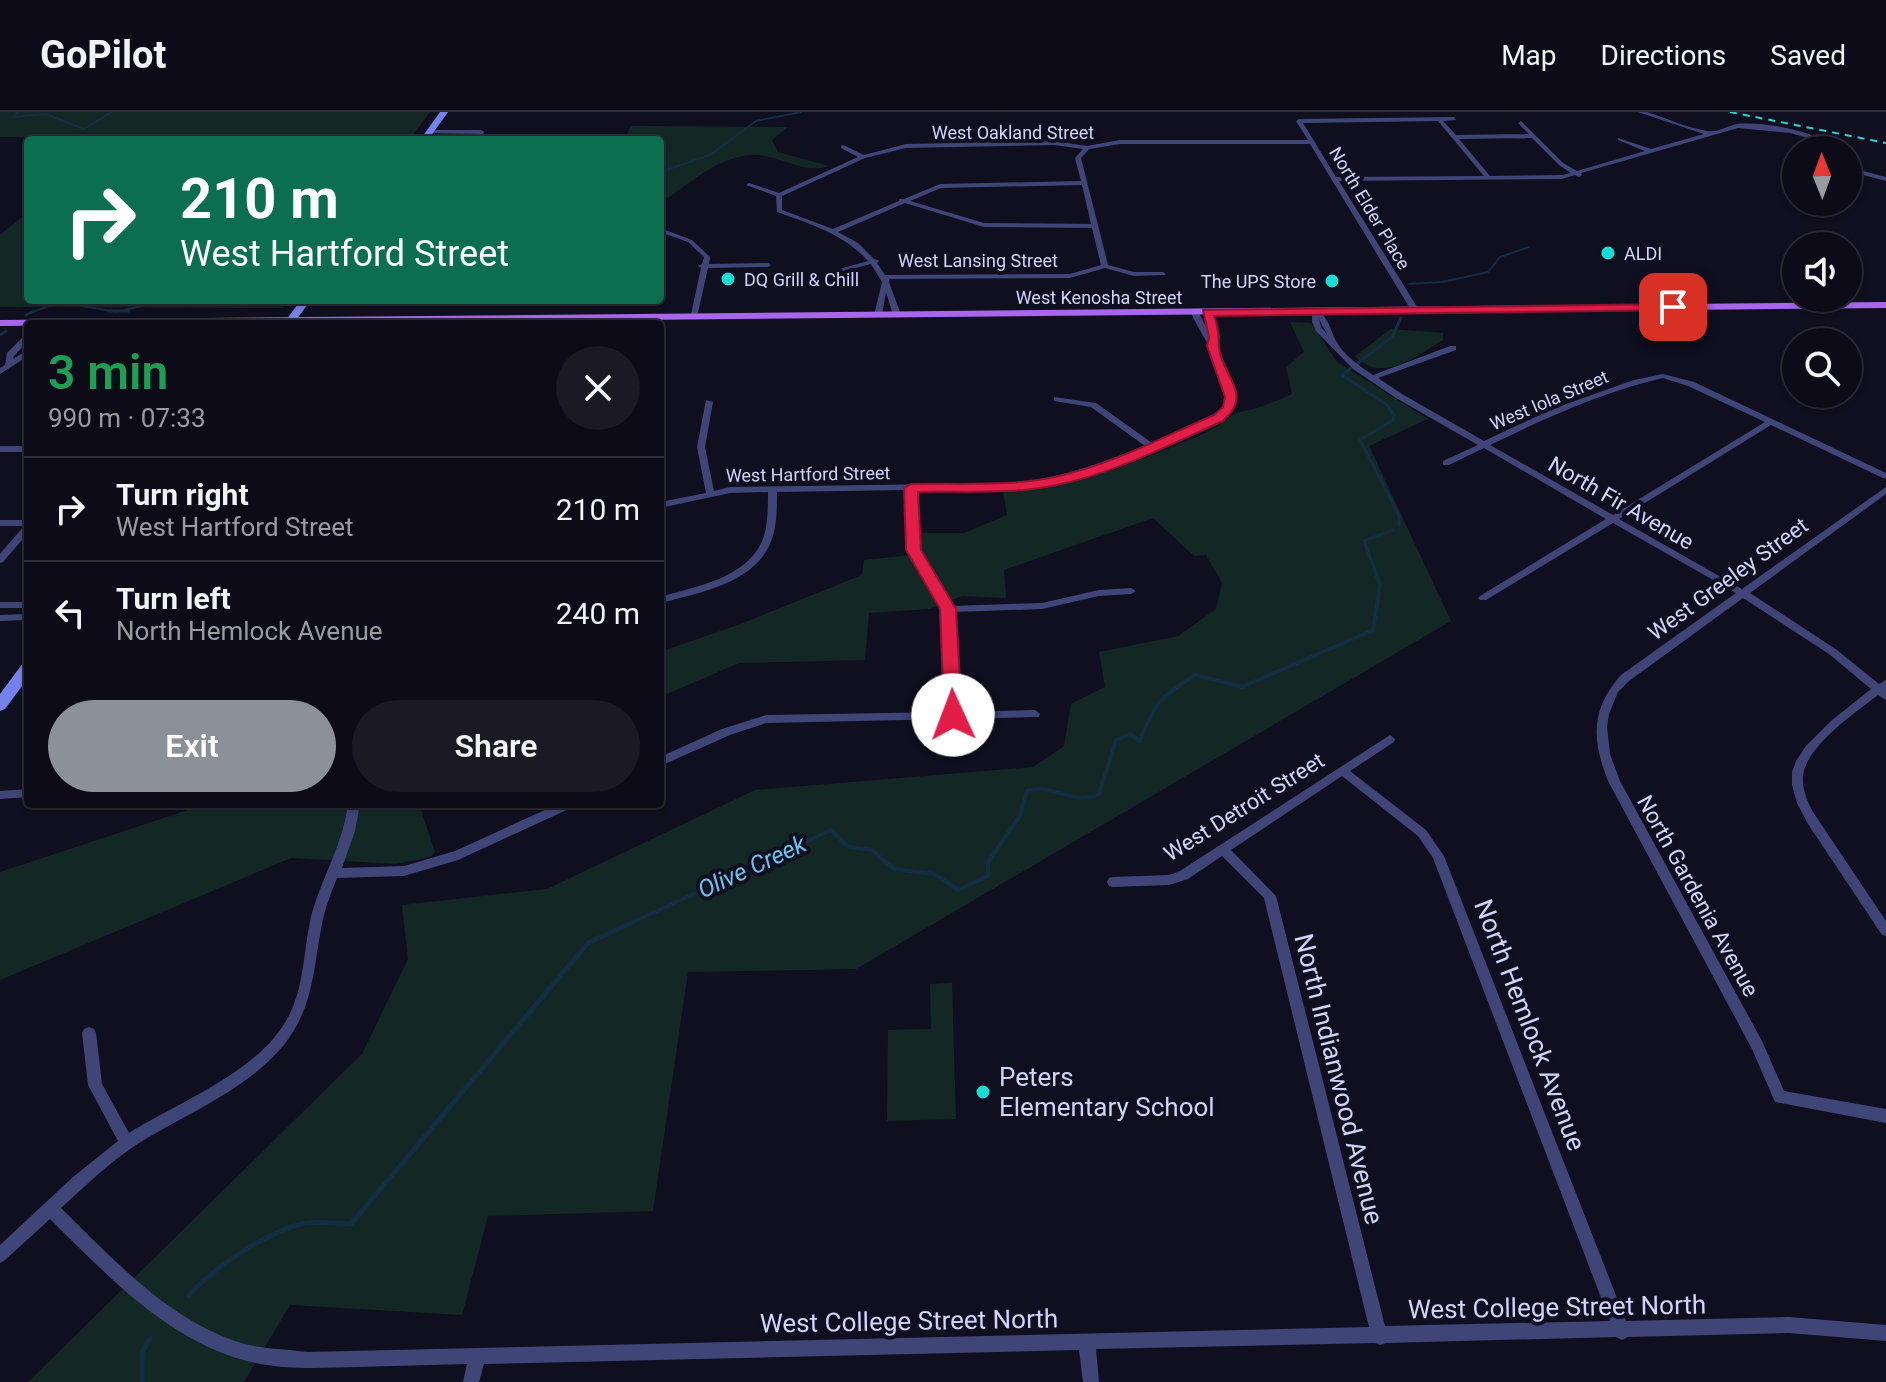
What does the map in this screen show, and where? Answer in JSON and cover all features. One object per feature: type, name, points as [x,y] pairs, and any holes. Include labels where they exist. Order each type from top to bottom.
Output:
[{"type":"main road","name":"West Kenosha Street","points":[[361,320],[1886,305]]},
{"type":"main road","name":"West Kenosha Street","points":[[0,323],[24,324]]},
{"type":"street","points":[[427,136],[444,112]]},
{"type":"street","points":[[1641,112],[1710,134]]},
{"type":"street","points":[[1439,119],[1454,119]]},
{"type":"street","points":[[1439,119],[1488,177]]},
{"type":"street","name":"North Elder Place","points":[[1415,310],[1299,121],[1439,119]]},
{"type":"street","points":[[1521,123],[1561,164],[1579,175]]},
{"type":"street","points":[[1334,177],[1579,175],[1738,126],[1761,126],[1808,136]]},
{"type":"street","points":[[430,132],[478,132],[481,136]]},
{"type":"street","points":[[1454,137],[1534,136]]},
{"type":"street","points":[[1620,139],[1653,152]]},
{"type":"street","name":"West Oakland Street","points":[[779,199],[863,157],[906,146],[1054,143],[1087,148],[1120,142],[1313,142]]},
{"type":"street","points":[[843,147],[863,157]]},
{"type":"street","points":[[1087,148],[1078,158],[1105,266]]},
{"type":"street","points":[[1862,173],[1883,178]]},
{"type":"street","points":[[836,230],[940,186],[1083,183]]},
{"type":"street","points":[[749,185],[779,199],[779,211],[836,230],[876,261],[886,277],[897,315]]},
{"type":"street","points":[[901,200],[984,225],[1093,226]]},
{"type":"street","points":[[664,233],[699,246],[707,257],[689,317]]},
{"type":"street","points":[[839,270],[876,261]]},
{"type":"street","points":[[702,266],[768,265]]},
{"type":"street","name":"West Lansing Street","points":[[886,277],[1070,276],[1105,266],[1134,274],[1163,274]]},
{"type":"street","points":[[878,315],[886,277]]},
{"type":"street","points":[[291,320],[303,304]]},
{"type":"street","name":"North Fir Avenue","points":[[1315,311],[1314,320],[1321,333],[1371,378],[1743,593],[1810,635],[1884,689]]},
{"type":"street","name":"West Hartford Street","points":[[664,504],[710,493],[773,489],[1019,486],[1059,481],[1099,469],[1208,424],[1230,409],[1230,392],[1213,346],[1203,337],[1201,312]]},
{"type":"street","points":[[8,364],[10,355],[24,341]]},
{"type":"street","points":[[1371,378],[1453,348]]},
{"type":"street","points":[[0,372],[24,354]]},
{"type":"street","name":"West Iola Street","points":[[1446,463],[1569,406],[1651,377],[1667,377],[1691,384],[1769,423]]},
{"type":"street","points":[[1057,399],[1093,405],[1151,446]]},
{"type":"street","points":[[709,402],[701,447],[710,493]]},
{"type":"street","points":[[1483,598],[1769,423],[1886,476]]},
{"type":"street","points":[[0,449],[24,449]]},
{"type":"street","points":[[911,488],[913,550],[948,609],[953,715]]},
{"type":"street","points":[[664,599],[720,581],[752,563],[763,551],[770,530],[773,489]]},
{"type":"street","name":"West Greeley Street","points":[[1603,709],[1611,692],[1625,678],[1886,490]]},
{"type":"street","points":[[0,523],[24,525]]},
{"type":"street","points":[[0,560],[24,530]]},
{"type":"street","points":[[948,609],[1042,606],[1099,593],[1131,591]]},
{"type":"street","points":[[0,605],[24,605]]},
{"type":"street","points":[[0,618],[24,617]]},
{"type":"street","points":[[0,705],[24,672]]},
{"type":"street","points":[[1884,689],[1814,745],[1798,770],[1800,797],[1807,812],[1886,931]]},
{"type":"street","name":"North Gardenia Avenue","points":[[1603,709],[1601,744],[1614,781],[1757,1045],[1780,1097],[1886,1116]]},
{"type":"street","points":[[664,760],[745,724],[766,719],[1035,714]]},
{"type":"street","name":"West Detroit Street","points":[[1113,882],[1169,880],[1223,850],[1390,739]]},
{"type":"street","name":"North Hemlock Avenue","points":[[1343,771],[1422,833],[1438,856],[1622,1332]]},
{"type":"street","points":[[0,795],[24,793]]},
{"type":"street","points":[[0,1255],[127,1143],[245,1071],[272,1049],[291,1025],[300,1005],[316,919],[350,828],[353,808]]},
{"type":"street","points":[[332,873],[404,871],[458,855],[560,808]]},
{"type":"street","name":"North Indianwood Avenue","points":[[1223,850],[1270,896],[1380,1337]]},
{"type":"street","points":[[89,1033],[95,1085],[127,1143]]},
{"type":"street","name":"West College Street North","points":[[51,1209],[165,1312],[196,1333],[245,1352],[307,1360],[1622,1332],[1789,1325],[1886,1333]]},
{"type":"street","points":[[1087,1344],[1091,1382]]},
{"type":"street","points":[[471,1382],[477,1357]]},
{"type":"green space","points":[[0,112],[430,112],[412,136],[0,137]]},
{"type":"green space","points":[[631,126],[788,127],[772,140],[778,152],[829,166],[811,168],[765,156],[744,156],[709,169],[668,198],[664,197],[664,136],[626,136]]},
{"type":"green space","points":[[24,215],[24,304],[286,304],[283,308],[0,307],[0,235]]},
{"type":"green space","points":[[1290,322],[1311,323],[1337,362],[1428,419],[1369,446],[1451,621],[856,969],[688,972],[653,1211],[488,1216],[462,1315],[290,1305],[244,1382],[28,1382],[362,1054],[408,959],[402,905],[547,889],[755,790],[1033,767],[1064,746],[1071,704],[1105,687],[1099,652],[1178,636],[1216,609],[1222,583],[1206,555],[1194,556],[1153,518],[1004,570],[1006,598],[962,596],[929,609],[869,613],[865,660],[739,663],[664,695],[664,651],[738,625],[862,575],[864,560],[920,554],[918,533],[964,533],[1007,515],[1003,490],[1056,485],[1106,472],[1203,434],[1236,414],[1292,394],[1286,367],[1304,352]]},
{"type":"green space","points":[[1391,329],[1443,333],[1443,340],[1411,359],[1388,368],[1366,364],[1355,356]]},
{"type":"green space","points":[[194,808],[420,808],[435,852],[430,857],[396,864],[291,858],[0,980],[0,872]]},
{"type":"green space","points":[[952,983],[956,1119],[887,1121],[888,1030],[931,1029],[930,984]]},
{"type":"waterway","points":[[18,112],[13,117],[46,114],[84,129],[112,112]]},
{"type":"waterway","points":[[664,171],[710,155],[756,121],[801,112]]},
{"type":"waterway","name":"Olive Creek","points":[[1409,284],[1442,282],[1488,272],[1500,257],[1529,247]]},
{"type":"waterway","points":[[30,313],[54,304]]},
{"type":"waterway","points":[[71,304],[111,311]]},
{"type":"waterway","points":[[121,311],[149,304]]},
{"type":"waterway","points":[[30,313],[34,311]]},
{"type":"waterway","points":[[111,311],[121,311]]},
{"type":"waterway","points":[[111,311],[121,311]]},
{"type":"waterway","points":[[121,311],[129,311]]},
{"type":"waterway","points":[[26,315],[30,313]]},
{"type":"waterway","name":"Olive Creek","points":[[1399,526],[1399,515],[1360,440],[1393,420],[1394,415],[1386,404],[1342,375],[1392,337],[1401,318]]},
{"type":"waterway","points":[[0,335],[6,331]]},
{"type":"waterway","name":"Olive Creek","points":[[1377,576],[1364,541],[1393,530]]},
{"type":"waterway","name":"Olive Creek","points":[[629,924],[831,830],[848,847],[872,850],[894,869],[934,874],[958,890],[988,876],[988,862],[1020,816],[1027,791],[1045,790],[1080,797],[1099,794],[1116,740],[1130,734],[1140,741],[1160,702],[1195,675],[1242,687],[1373,630],[1380,585],[1376,574]]},
{"type":"waterway","name":"Olive Creek","points":[[189,1295],[226,1263],[271,1235],[307,1223],[351,1224],[588,943],[633,922]]},
{"type":"waterway","name":"Olive Creek","points":[[142,1382],[142,1353],[150,1338]]},
{"type":"railway","points":[[1730,112],[1886,143]]},
{"type":"place","name":"ALDI","points":[[1608,253]]},
{"type":"place","name":"DQ Grill & Chill","points":[[728,279]]},
{"type":"place","name":"The UPS Store","points":[[1332,281]]},
{"type":"place","name":"Peters Elementary School","points":[[983,1092]]},
{"type":"route","points":[[953,715],[948,609],[913,550],[911,488],[1019,486],[1059,481],[1099,469],[1219,418],[1232,405],[1213,346],[1216,337],[1207,312],[1673,307]]}]
